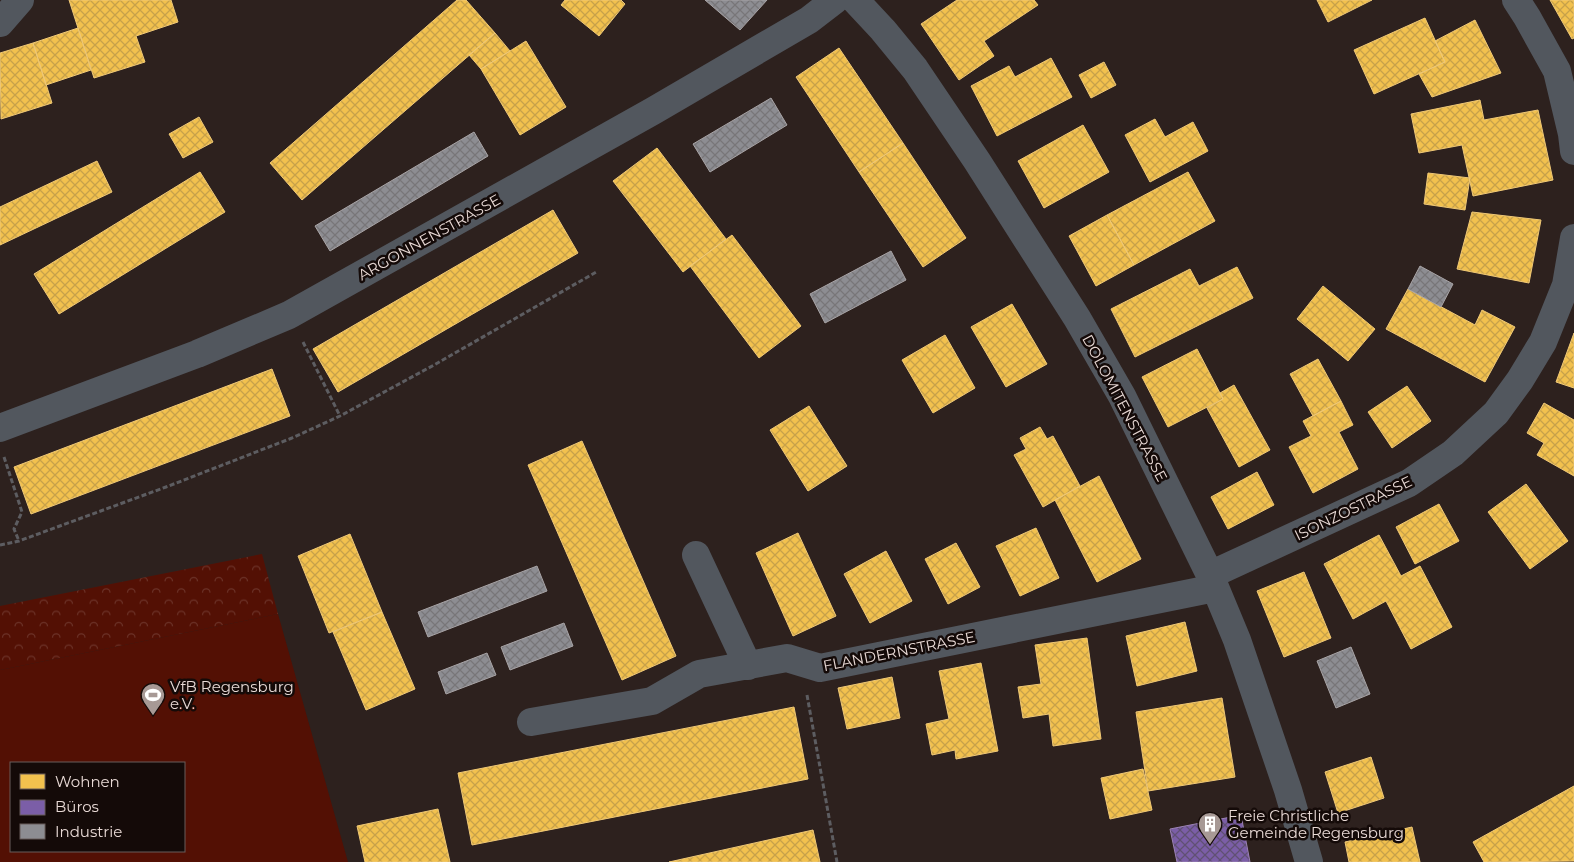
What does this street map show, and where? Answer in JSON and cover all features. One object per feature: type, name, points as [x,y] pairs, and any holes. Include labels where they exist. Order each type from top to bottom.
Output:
[{"type":"street","points":[[0,22],[20,0]]},
{"type":"street","name":"ARGONNENSTRASSE","points":[[1,442],[289,315],[661,106],[809,20],[835,0]]},
{"type":"street","name":"DOLOMITENSTRASSE","points":[[855,0],[883,30],[915,70],[977,161],[1077,318],[1122,396],[1212,582],[1237,640],[1288,790],[1309,862]]},
{"type":"street","points":[[1516,0],[1557,71],[1572,134],[1574,151]]},
{"type":"street","name":"ISONZOSTRASSE","points":[[1212,582],[1409,483],[1453,453],[1496,413],[1520,380],[1543,342],[1566,285],[1574,238]]},
{"type":"street","points":[[696,555],[748,666]]},
{"type":"street","name":"FLANDERNSTRASSE","points":[[531,722],[652,701],[699,674],[787,658],[820,668],[1212,582]]},
{"type":"path","points":[[0,545],[19,541],[292,438],[340,416],[434,365],[598,271]]},
{"type":"path","points":[[289,315],[340,416]]},
{"type":"path","points":[[1,442],[22,512],[14,529],[19,541]]},
{"type":"path","points":[[802,662],[837,862]]},
{"type":"green space","points":[[262,554],[278,614],[0,670],[0,606]]},
{"type":"green space","name":"VfB Regensburg e.V.","points":[[278,614],[348,862],[0,862],[0,670]]},
{"type":"building: Wohnen","points":[[69,0],[171,0],[178,22],[136,36],[145,62],[94,78]]},
{"type":"building: Wohnen","points":[[457,0],[466,0],[495,33],[302,200],[270,163]]},
{"type":"building: Wohnen","points":[[565,0],[621,0],[625,4],[599,36],[561,5]]},
{"type":"building: Wohnen","points":[[957,0],[1034,0],[1038,5],[984,41],[994,56],[959,80],[921,24]]},
{"type":"building: Wohnen","points":[[1317,0],[1372,0],[1328,22]]},
{"type":"building: Wohnen","points":[[1550,0],[1574,0],[1574,38],[1572,39]]},
{"type":"building: Wohnen","points":[[1425,18],[1445,62],[1374,94],[1354,50]]},
{"type":"building: Wohnen","points":[[1475,20],[1501,73],[1432,97],[1419,74],[1445,62],[1435,41]]},
{"type":"building: Wohnen","points":[[78,28],[91,70],[46,85],[33,43]]},
{"type":"building: Wohnen","points":[[495,33],[510,51],[481,69],[469,55]]},
{"type":"building: Wohnen","points":[[526,41],[566,107],[520,135],[481,69]]},
{"type":"building: Wohnen","points":[[33,43],[52,103],[1,119],[0,53]]},
{"type":"building: Wohnen","points":[[839,48],[903,143],[859,172],[796,77]]},
{"type":"building: Wohnen","points":[[1051,58],[1072,97],[997,136],[971,86],[1009,66],[1015,77]]},
{"type":"building: Wohnen","points":[[1104,62],[1116,85],[1091,98],[1079,75]]},
{"type":"building: Wohnen","points":[[1480,100],[1484,120],[1538,110],[1553,180],[1473,196],[1462,145],[1419,153],[1411,114]]},
{"type":"building: Wohnen","points":[[199,117],[213,142],[183,158],[169,134]]},
{"type":"building: Wohnen","points":[[1155,119],[1165,137],[1193,122],[1208,151],[1150,182],[1125,135]]},
{"type":"building: Wohnen","points":[[1083,125],[1109,172],[1044,208],[1018,161]]},
{"type":"building: Wohnen","points":[[903,143],[966,238],[923,267],[859,172]]},
{"type":"building: Wohnen","points":[[657,148],[726,239],[683,272],[613,181]]},
{"type":"building: Wohnen","points":[[97,161],[112,192],[0,245],[0,207]]},
{"type":"building: Wohnen","points":[[200,172],[225,212],[59,314],[34,274]]},
{"type":"building: Wohnen","points":[[1188,172],[1215,221],[1134,265],[1107,215]]},
{"type":"building: Wohnen","points":[[1428,173],[1470,178],[1465,210],[1424,204]]},
{"type":"building: Wohnen","points":[[553,210],[578,253],[338,392],[313,349]]},
{"type":"building: Wohnen","points":[[1472,212],[1541,220],[1529,283],[1457,269]]},
{"type":"building: Wohnen","points":[[1107,215],[1134,265],[1096,286],[1069,236]]},
{"type":"building: Wohnen","points":[[732,235],[801,326],[759,358],[690,266]]},
{"type":"building: Wohnen","points":[[1237,267],[1253,298],[1135,357],[1111,309],[1190,269],[1199,286]]},
{"type":"building: Wohnen","points":[[1323,286],[1375,329],[1348,361],[1297,319]]},
{"type":"building: Wohnen","points":[[1408,289],[1475,325],[1482,310],[1515,327],[1485,382],[1386,329]]},
{"type":"building: Wohnen","points":[[1012,304],[1047,364],[1006,387],[971,327]]},
{"type":"building: Wohnen","points":[[1574,333],[1574,388],[1556,382]]},
{"type":"building: Wohnen","points":[[945,335],[975,388],[933,413],[902,360]]},
{"type":"building: Wohnen","points":[[1197,349],[1223,399],[1168,427],[1142,377]]},
{"type":"building: Wohnen","points":[[1318,359],[1341,401],[1313,416],[1290,374]]},
{"type":"building: Wohnen","points":[[272,369],[290,416],[31,514],[14,467]]},
{"type":"building: Wohnen","points":[[1234,385],[1270,450],[1239,467],[1207,408],[1223,399],[1220,393]]},
{"type":"building: Wohnen","points":[[1407,386],[1431,421],[1392,448],[1368,412]]},
{"type":"building: Wohnen","points":[[1341,401],[1353,425],[1339,432],[1358,469],[1313,493],[1289,447],[1311,436],[1303,421]]},
{"type":"building: Wohnen","points":[[1544,403],[1574,420],[1574,476],[1537,455],[1544,443],[1527,433]]},
{"type":"building: Wohnen","points":[[809,406],[847,466],[808,491],[770,430]]},
{"type":"building: Wohnen","points":[[1040,427],[1047,439],[1053,436],[1080,486],[1043,507],[1014,455],[1026,449],[1020,438]]},
{"type":"building: Wohnen","points":[[582,441],[676,656],[622,680],[528,465]]},
{"type":"building: Wohnen","points":[[1257,472],[1274,505],[1228,529],[1211,497]]},
{"type":"building: Wohnen","points":[[1099,476],[1141,559],[1097,582],[1055,500]]},
{"type":"building: Wohnen","points":[[1526,484],[1568,541],[1530,569],[1488,512]]},
{"type":"building: Wohnen","points":[[1439,504],[1459,541],[1415,564],[1396,527]]},
{"type":"building: Wohnen","points":[[1036,528],[1059,578],[1020,596],[996,546]]},
{"type":"building: Wohnen","points":[[798,533],[836,616],[793,636],[756,553]]},
{"type":"building: Wohnen","points":[[350,534],[382,612],[329,633],[298,556]]},
{"type":"building: Wohnen","points":[[1379,535],[1401,576],[1420,566],[1452,627],[1411,649],[1386,601],[1353,619],[1324,564]]},
{"type":"building: Wohnen","points":[[956,543],[980,587],[948,604],[925,559]]},
{"type":"building: Wohnen","points":[[886,551],[912,601],[870,623],[844,574]]},
{"type":"building: Wohnen","points":[[1304,572],[1331,638],[1284,657],[1257,591]]},
{"type":"building: Wohnen","points":[[382,612],[415,689],[366,710],[333,632]]},
{"type":"building: Wohnen","points":[[1185,622],[1197,671],[1137,686],[1126,636]]},
{"type":"building: Wohnen","points":[[1087,638],[1101,739],[1053,746],[1049,714],[1023,718],[1018,687],[1041,684],[1035,645]]},
{"type":"building: Wohnen","points":[[981,663],[998,751],[956,759],[955,750],[932,755],[926,724],[949,719],[939,671]]},
{"type":"building: Wohnen","points":[[892,677],[900,718],[847,729],[838,688]]},
{"type":"building: Wohnen","points":[[1222,698],[1235,777],[1148,791],[1136,712]]},
{"type":"building: Wohnen","points":[[794,707],[808,779],[472,845],[458,773]]},
{"type":"building: Wohnen","points":[[1371,757],[1384,798],[1338,813],[1325,772]]},
{"type":"building: Wohnen","points":[[1143,769],[1152,810],[1110,819],[1101,778]]},
{"type":"building: Wohnen","points":[[1574,786],[1574,861],[1484,862],[1473,842]]},
{"type":"building: Wohnen","points":[[438,809],[450,862],[365,862],[357,826]]},
{"type":"building: Wohnen","points":[[1412,827],[1420,862],[1349,862],[1345,842]]},
{"type":"building: Wohnen","points":[[813,830],[820,862],[669,862]]},
{"type":"building: Büros","name":"Freie Christliche Gemeinde Regensburg","points":[[1241,815],[1250,862],[1177,862],[1170,829]]},
{"type":"building: Industrie","points":[[705,0],[767,0],[740,30]]},
{"type":"building: Industrie","points":[[771,98],[787,125],[710,172],[693,144]]},
{"type":"building: Industrie","points":[[474,132],[488,156],[330,251],[315,226]]},
{"type":"building: Industrie","points":[[891,251],[906,280],[825,323],[810,294]]},
{"type":"building: Industrie","points":[[1420,266],[1453,284],[1441,307],[1408,289]]},
{"type":"building: Industrie","points":[[537,566],[547,591],[428,637],[418,612]]},
{"type":"building: Industrie","points":[[564,623],[573,646],[510,670],[501,647]]},
{"type":"building: Industrie","points":[[1351,647],[1370,694],[1336,708],[1317,661]]},
{"type":"building: Industrie","points":[[487,653],[496,675],[446,694],[438,672]]},
{"type":"place","name":"VfB Regensburg e.V.","points":[[153,716]]},
{"type":"place","name":"Freie Christliche Gemeinde Regensburg","points":[[1210,845]]}]
